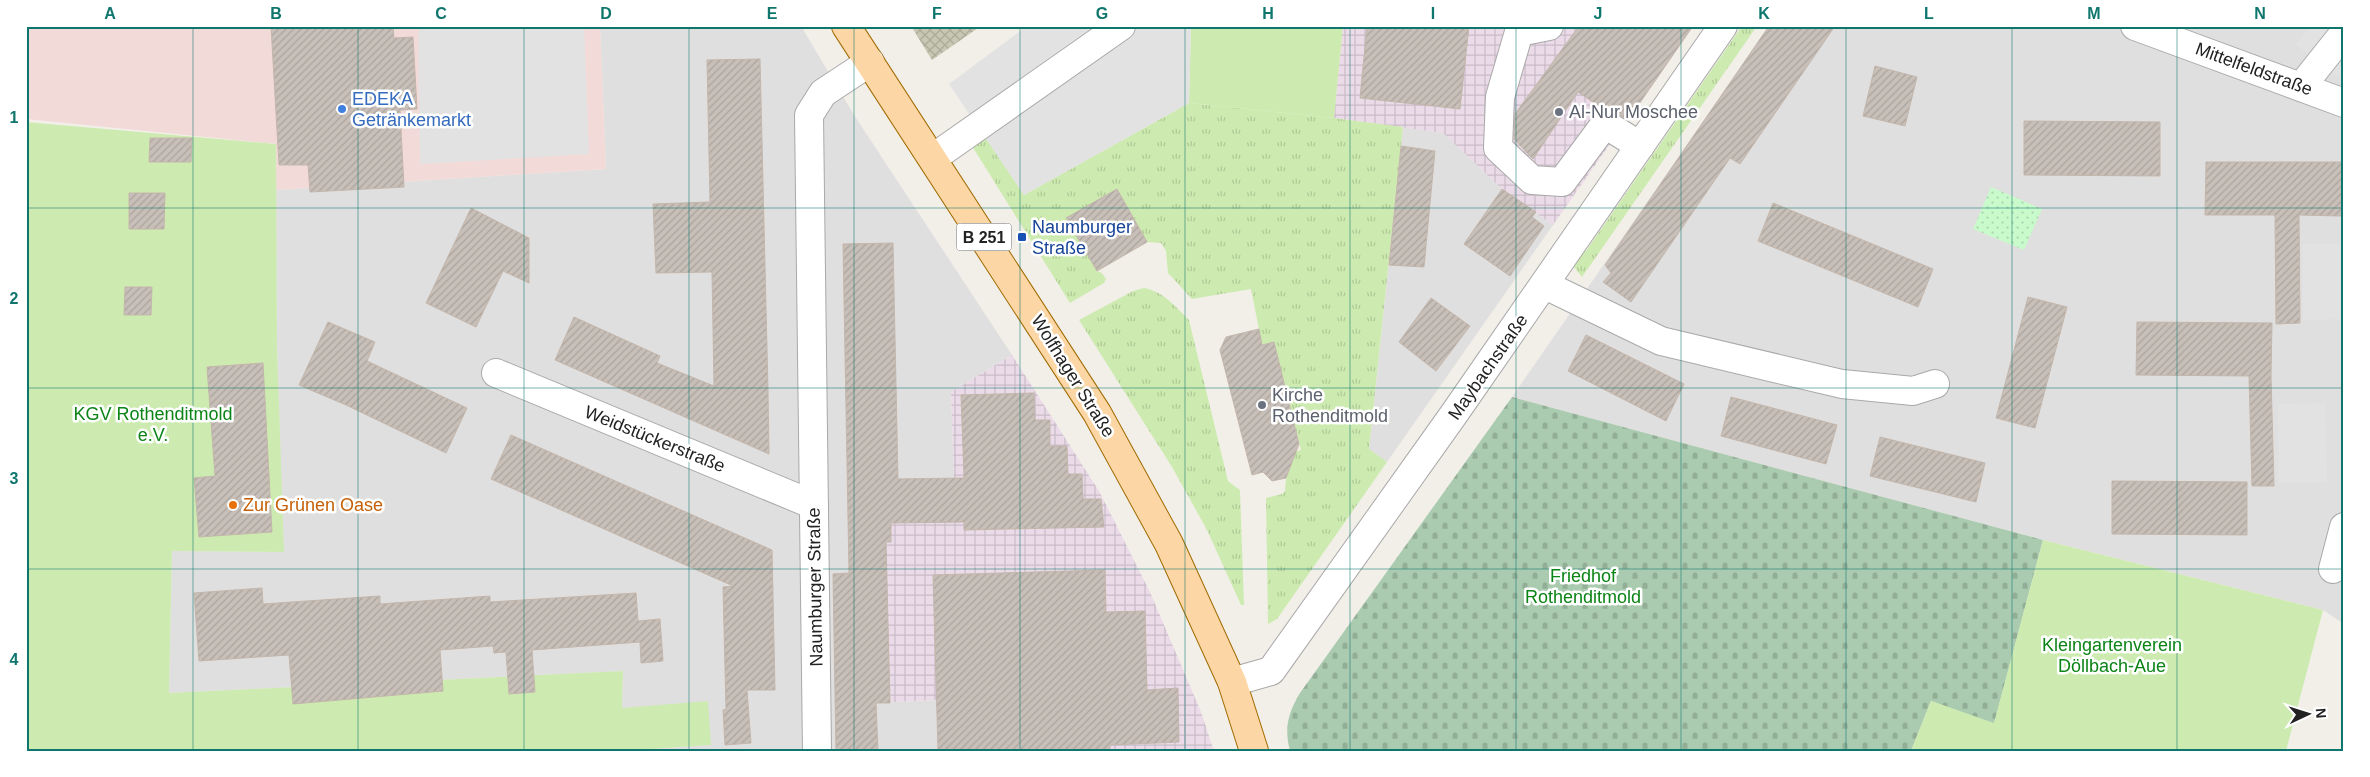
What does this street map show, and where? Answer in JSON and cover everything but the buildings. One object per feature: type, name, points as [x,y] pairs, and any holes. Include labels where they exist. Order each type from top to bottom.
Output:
[{"type":"main road","name":"Wolfhager Straße","points":[[846,26],[1098,413],[1169,544],[1232,682],[1254,751]]},
{"type":"street","points":[[933,158],[1121,26]]},
{"type":"street","points":[[1549,26],[1519,32],[1500,97],[1498,148],[1532,180],[1562,182],[1605,124],[1640,146]]},
{"type":"street","name":"Maybachstraße","points":[[1232,682],[1271,671],[1544,285],[1722,26]]},
{"type":"street","name":"Mittelfeldstraße","points":[[2135,26],[2344,103]]},
{"type":"street","points":[[2301,87],[2344,33]]},
{"type":"street","name":"Naumburger Straße","points":[[817,751],[809,115],[823,93],[870,62]]},
{"type":"street","points":[[1544,285],[1661,341],[1842,384],[1913,391],[1935,384]]},
{"type":"street","name":"Weidstückerstraße","points":[[496,373],[814,505]]},
{"type":"street","points":[[2333,569],[2344,527]]},
{"type":"shaded area","points":[[26,26],[600,26],[606,169],[276,190],[276,144],[26,119]]},
{"type":"shaded area","points":[[418,26],[584,26],[589,154],[420,164]]},
{"type":"shaded area","points":[[600,26],[801,26],[854,115],[1012,355],[951,392],[954,478],[891,523],[891,542],[850,573],[833,574],[877,703],[936,700],[938,751],[623,751],[710,745],[622,708],[623,671],[169,693],[172,551],[283,552],[277,346],[276,190],[606,169]]},
{"type":"shaded area","points":[[911,26],[981,26],[932,60]]},
{"type":"shaded area","points":[[1027,26],[1191,26],[1189,103],[1024,195],[949,84]]},
{"type":"shaded area","points":[[1343,26],[1693,26],[1553,225],[1502,189],[1443,133],[1334,118]]},
{"type":"shaded area","points":[[1769,26],[2344,26],[2344,624],[2323,610],[2043,540],[1512,397]]},
{"type":"shaded area","points":[[2309,26],[2344,26],[2344,80],[2296,45]]},
{"type":"shaded area","points":[[1403,127],[1443,133],[1502,189],[1553,225],[1387,462],[1369,450]]},
{"type":"shaded area","points":[[2302,244],[2344,244],[2344,319],[2303,320]]},
{"type":"shaded area","points":[[1012,355],[1099,491],[1150,592],[1201,712],[1214,751],[938,751],[936,700],[835,705],[833,574],[849,573],[849,543],[891,542],[890,479],[954,478],[951,392]]},
{"type":"shaded area","points":[[2325,403],[2327,482],[2279,483],[2278,404]]},
{"type":"green space","points":[[1191,26],[1343,26],[1334,118],[1189,103]]},
{"type":"green space","points":[[1742,26],[1757,26],[1582,277],[1572,261],[1583,250],[1586,251]]},
{"type":"green space","points":[[1189,103],[1403,127],[1369,449],[1387,462],[1277,619],[1268,624],[1266,498],[1282,494],[1285,491],[1286,478],[1291,466],[1288,454],[1301,450],[1274,342],[1262,345],[1251,289],[1192,299],[1168,273],[1166,251],[1161,243],[1147,242],[1117,189],[1067,218],[1097,271],[1102,273],[1106,279],[1104,283],[1070,303],[972,146],[985,137],[1024,195]]},
{"type":"green space","name":"KGV Rothenditmold e.V.","points":[[26,122],[276,144],[277,346],[284,552],[172,551],[169,693],[623,671],[622,708],[708,701],[711,745],[622,751],[26,751]]},
{"type":"green space","points":[[1991,187],[2042,209],[2024,250],[1973,229]]},
{"type":"green space","points":[[1144,288],[1163,296],[1189,320],[1228,481],[1240,490],[1244,605],[1241,605],[1207,530],[1172,467],[1079,320],[1133,291]]},
{"type":"green space","name":"Friedhof Rothenditmold","points":[[1512,397],[2043,540],[1994,724],[1931,701],[1911,751],[1290,751],[1287,735],[1288,721],[1300,693]]},
{"type":"green space","name":"Kleingartenverein Döllbach-Aue","points":[[2043,540],[2323,610],[2286,751],[1911,751],[1931,701],[1994,723]]},
{"type":"place","name":"EDEKA Getränkemarkt","points":[[342,109]]},
{"type":"place","name":"Al-Nur Moschee","points":[[1559,112]]},
{"type":"place","name":"Naumburger Straße","points":[[1022,237]]},
{"type":"place","name":"Kirche Rothenditmold","points":[[1262,405]]},
{"type":"place","name":"Zur Grünen Oase","points":[[233,505]]}]
